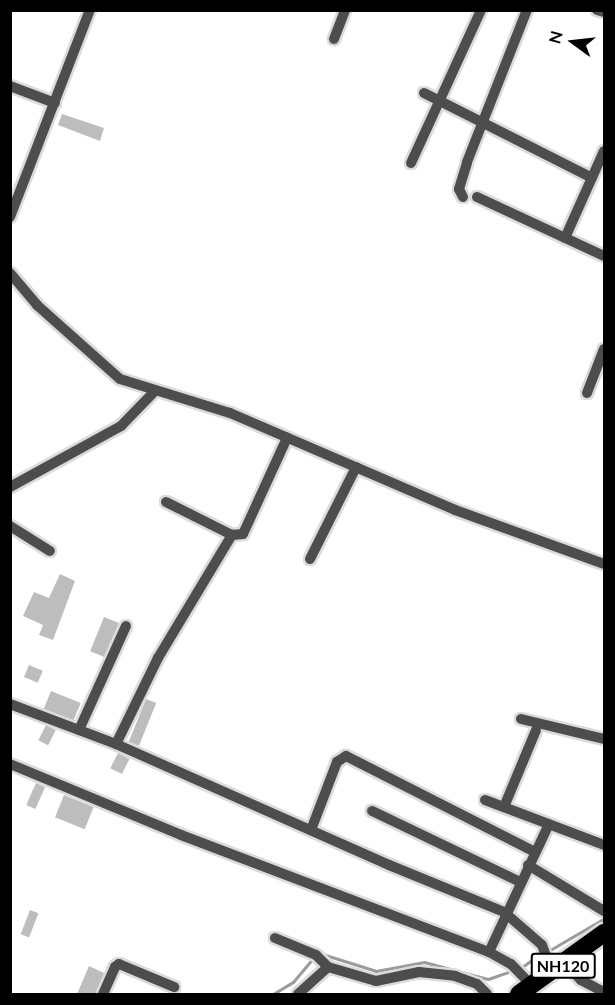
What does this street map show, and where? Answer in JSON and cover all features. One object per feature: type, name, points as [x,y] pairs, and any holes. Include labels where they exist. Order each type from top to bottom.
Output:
[{"type":"highway","name":"NH120","points":[[526,990],[559,969],[604,933]]},
{"type":"street","points":[[10,217],[15,189],[55,103],[90,10]]},
{"type":"street","points":[[334,39],[345,10]]},
{"type":"street","points":[[411,163],[481,10]]},
{"type":"street","points":[[463,197],[459,189],[527,10]]},
{"type":"street","points":[[597,10],[604,12]]},
{"type":"street","points":[[10,86],[55,103]]},
{"type":"street","points":[[424,93],[592,178]]},
{"type":"street","points":[[565,238],[604,151]]},
{"type":"street","points":[[477,197],[604,256]]},
{"type":"street","points":[[10,273],[19,287],[120,378],[154,392],[230,413],[455,510],[604,564]]},
{"type":"street","points":[[10,295],[19,287]]},
{"type":"street","points":[[587,393],[604,349]]},
{"type":"street","points":[[10,487],[121,426],[154,392]]},
{"type":"street","points":[[166,502],[232,535],[246,531],[287,438]]},
{"type":"street","points":[[310,559],[356,467]]},
{"type":"street","points":[[10,526],[50,551]]},
{"type":"street","points":[[116,744],[158,658],[232,535]]},
{"type":"street","points":[[80,730],[126,626]]},
{"type":"street","points":[[10,704],[116,744],[504,912],[542,945],[559,969],[604,992]]},
{"type":"street","points":[[521,719],[604,739]]},
{"type":"street","points":[[504,807],[536,730]]},
{"type":"street","points":[[311,830],[337,762],[346,756],[535,852]]},
{"type":"street","points":[[10,764],[181,835],[489,952],[511,964],[526,990]]},
{"type":"street","points":[[485,800],[604,845]]},
{"type":"street","points":[[372,810],[520,882]]},
{"type":"street","points":[[489,952],[504,912],[549,824]]},
{"type":"street","points":[[528,865],[604,911]]},
{"type":"street","points":[[275,938],[316,955],[328,967],[376,981],[419,972],[455,976],[477,984],[487,994]]},
{"type":"street","points":[[103,994],[114,967],[119,964],[174,987]]},
{"type":"street","points":[[298,994],[328,967]]},
{"type":"building","points":[[62,114],[104,128],[100,141],[58,125]]},
{"type":"building","points":[[60,574],[75,581],[53,640],[39,635],[43,625],[23,616],[34,592],[49,598]]},
{"type":"building","points":[[104,617],[119,623],[105,657],[90,651]]},
{"type":"building","points":[[29,665],[43,671],[38,683],[24,677]]},
{"type":"building","points":[[51,691],[81,703],[73,722],[44,710]]},
{"type":"building","points":[[146,699],[156,703],[139,746],[129,742]]},
{"type":"building","points":[[46,725],[56,730],[48,745],[38,740]]},
{"type":"building","points":[[118,753],[130,759],[122,774],[110,768]]},
{"type":"building","points":[[36,783],[45,787],[35,809],[26,805]]},
{"type":"building","points":[[64,795],[94,807],[85,829],[55,817]]},
{"type":"building","points":[[30,910],[38,913],[29,937],[21,934]]},
{"type":"building","points":[[89,966],[104,973],[96,994],[77,994]]},
{"type":"waterway","points":[[550,950],[603,919]]},
{"type":"waterway","points":[[319,953],[376,971],[424,962],[488,979],[508,972]]},
{"type":"waterway","points":[[522,967],[537,956]]},
{"type":"waterway","points":[[273,994],[293,982],[313,958]]}]
